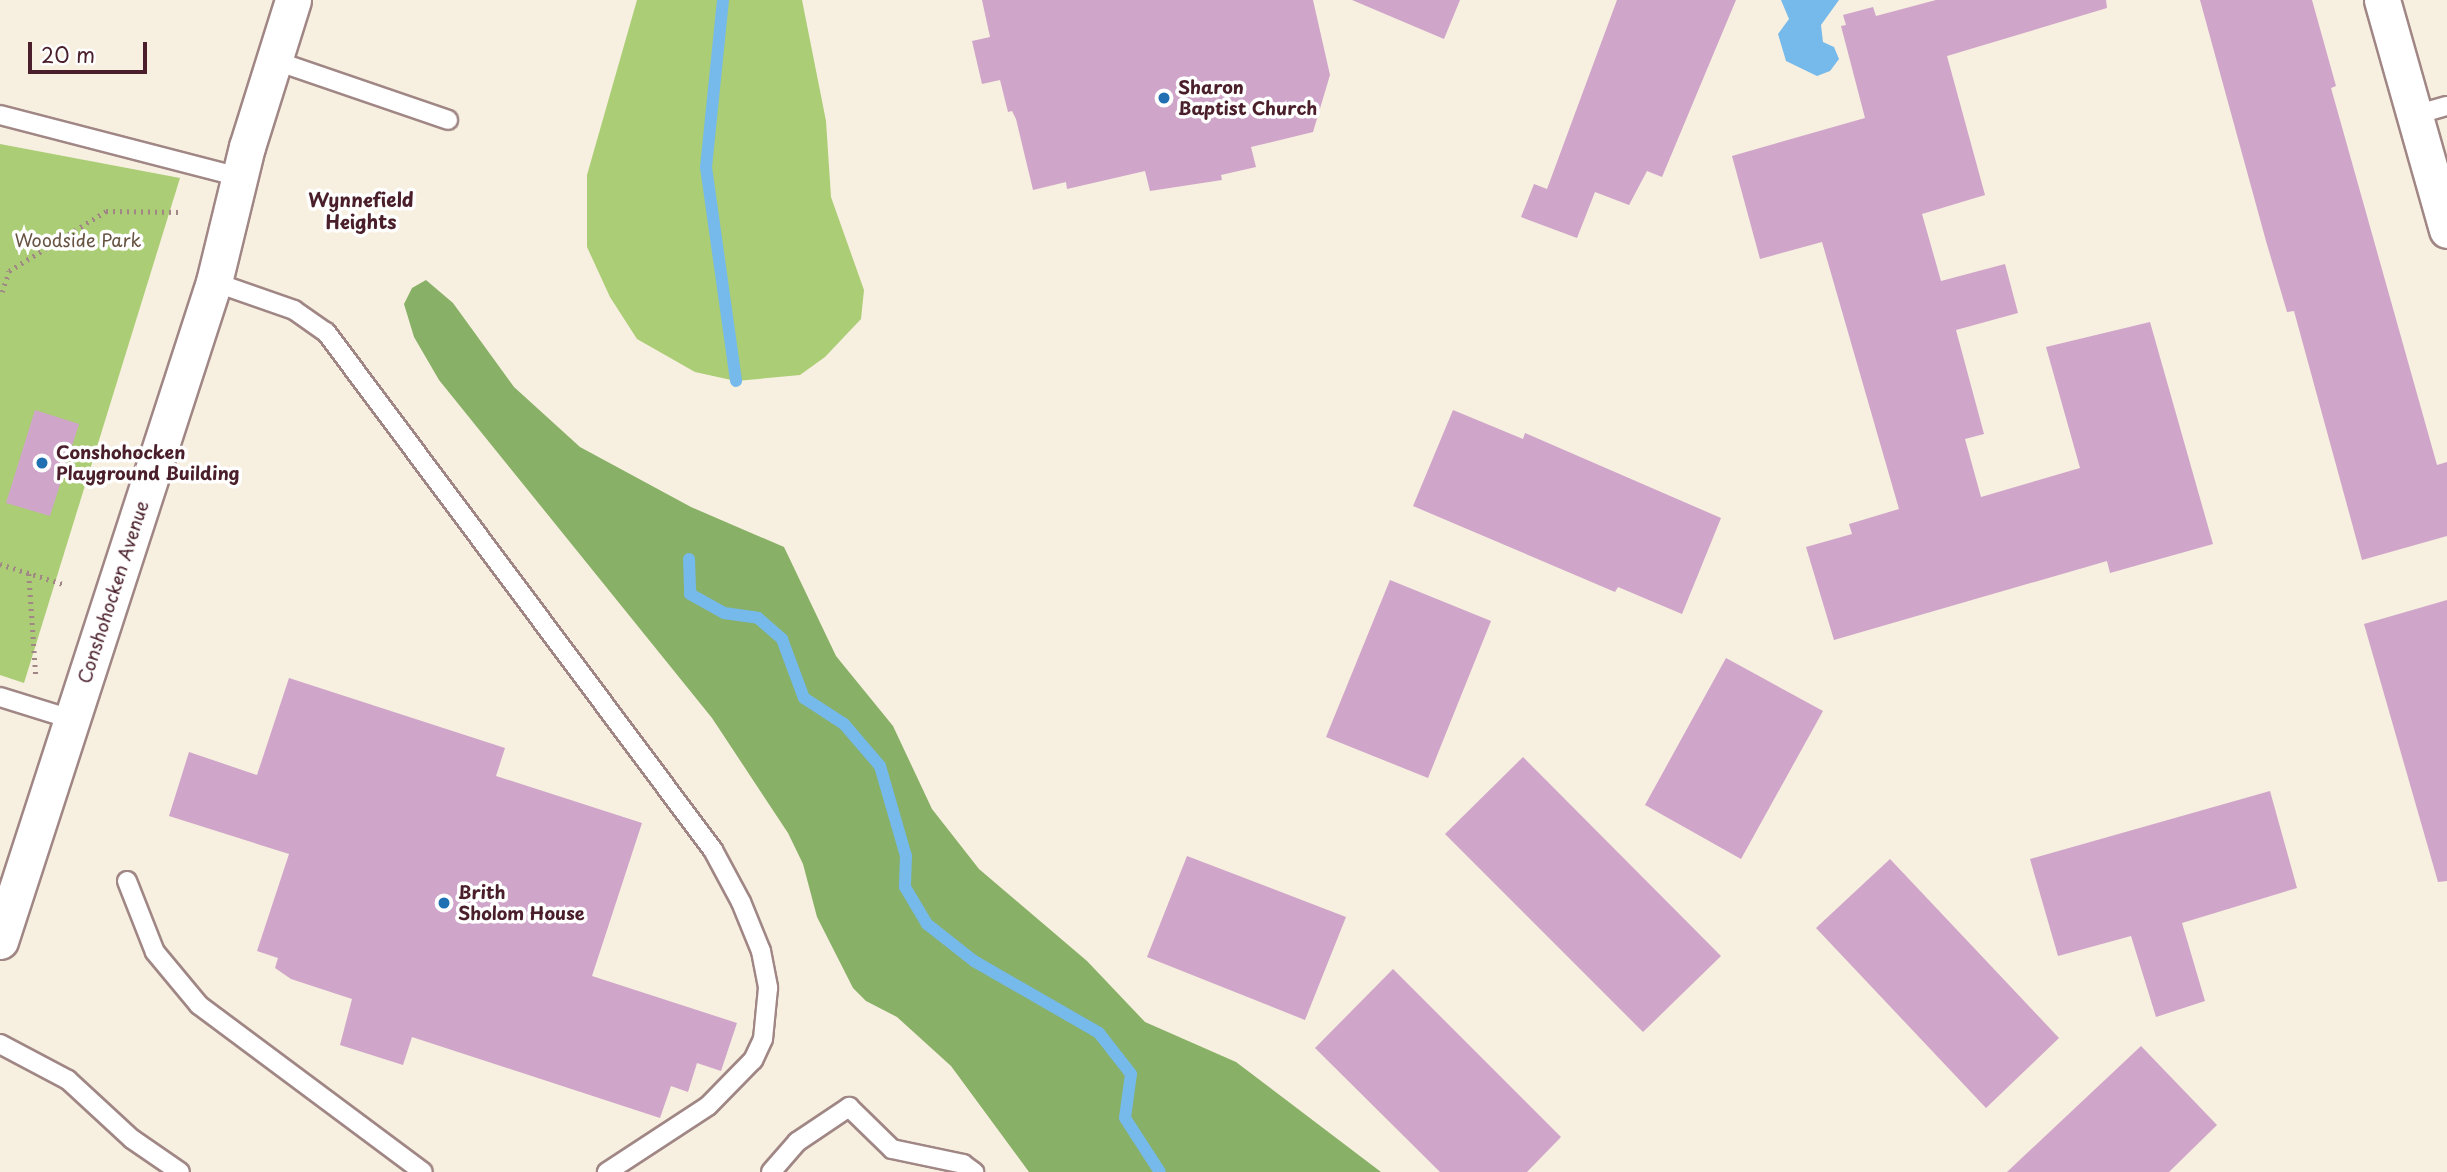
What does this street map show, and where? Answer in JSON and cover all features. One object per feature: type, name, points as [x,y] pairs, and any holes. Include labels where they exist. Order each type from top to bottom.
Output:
[{"type":"street","name":"Conshohocken Avenue","points":[[0,941],[214,282],[239,177],[293,0]]},
{"type":"street","points":[[2382,0],[2431,111],[2447,230]]},
{"type":"lane","points":[[274,60],[448,120]]},
{"type":"lane","points":[[0,115],[239,177]]},
{"type":"lane","points":[[214,282],[294,310],[326,332],[713,850],[741,902],[761,951],[768,988],[763,1039],[753,1060],[708,1106],[607,1172]]},
{"type":"lane","points":[[0,697],[71,719]]},
{"type":"lane","points":[[127,881],[155,952],[199,1005],[423,1172]]},
{"type":"lane","points":[[0,1044],[68,1080],[132,1139],[180,1172]]},
{"type":"lane","points":[[771,1172],[797,1142],[849,1107],[892,1149],[963,1164],[974,1172]]},
{"type":"path","points":[[2,292],[9,271],[106,211],[180,212]]},
{"type":"path","points":[[0,565],[66,585]]},
{"type":"path","points":[[29,574],[36,679]]},
{"type":"green space","points":[[637,0],[802,0],[826,121],[831,197],[864,290],[861,319],[825,357],[800,375],[736,381],[695,372],[637,339],[610,297],[587,247],[587,175]]},
{"type":"green space","name":"Woodside Park","points":[[0,144],[180,178],[24,683],[0,675]]},
{"type":"green space","points":[[426,280],[453,303],[514,387],[580,447],[691,507],[784,547],[836,656],[893,726],[932,809],[979,869],[1087,961],[1145,1022],[1236,1062],[1381,1172],[1029,1172],[951,1066],[897,1017],[866,1001],[853,988],[817,917],[803,864],[788,833],[712,718],[439,380],[414,337],[404,304],[412,288]]},
{"type":"water","points":[[1781,0],[1839,0],[1821,25],[1823,42],[1834,47],[1839,59],[1830,71],[1817,76],[1786,61],[1778,34],[1789,19]]},
{"type":"building","name":"Sharon Baptist Church","points":[[982,0],[1313,0],[1330,75],[1313,132],[1251,147],[1256,167],[1221,175],[1222,180],[1150,191],[1145,171],[1067,189],[1066,182],[1033,190],[1016,119],[1012,111],[1008,112],[1000,80],[982,84],[972,41],[990,37]]},
{"type":"building","points":[[1352,0],[1460,0],[1444,39]]},
{"type":"building","points":[[1617,0],[1736,0],[1662,177],[1647,171],[1629,205],[1595,192],[1577,238],[1521,217],[1534,184],[1547,189]]},
{"type":"building","points":[[1936,0],[2106,0],[2107,8],[1947,56],[1985,195],[1922,214],[1941,281],[2005,264],[2018,313],[1956,330],[1984,434],[1965,439],[1981,497],[2080,468],[2046,347],[2150,322],[2213,544],[2110,573],[2107,561],[1834,640],[1806,547],[1852,534],[1849,524],[1899,509],[1822,242],[1760,259],[1732,156],[1865,118],[1841,26],[1846,25],[1843,15],[1873,7],[1876,16]]},
{"type":"building","points":[[2200,0],[2312,0],[2336,86],[2331,88],[2437,465],[2447,462],[2447,536],[2362,560],[2294,311],[2287,312]]},
{"type":"building","name":"Conshohocken Playground Building","points":[[35,410],[79,424],[50,516],[6,503]]},
{"type":"building","points":[[1453,410],[1523,439],[1525,433],[1721,518],[1682,614],[1618,587],[1615,592],[1413,506]]},
{"type":"building","points":[[1390,580],[1491,621],[1428,778],[1326,737]]},
{"type":"building","points":[[2447,600],[2447,881],[2438,882],[2364,624]]},
{"type":"building","points":[[1726,658],[1823,711],[1741,859],[1645,805]]},
{"type":"building","name":"Brith Sholom House","points":[[289,678],[505,748],[496,776],[642,823],[592,976],[737,1023],[721,1071],[697,1063],[688,1092],[671,1086],[660,1118],[412,1037],[403,1065],[340,1045],[352,999],[291,979],[275,968],[278,958],[257,951],[289,854],[169,816],[189,752],[257,775]]},
{"type":"building","points":[[1523,757],[1721,956],[1643,1032],[1445,834]]},
{"type":"building","points":[[2270,791],[2297,888],[2182,923],[2205,1001],[2156,1017],[2131,936],[2058,956],[2030,859]]},
{"type":"building","points":[[1187,856],[1346,917],[1305,1020],[1147,957]]},
{"type":"building","points":[[1890,859],[2059,1038],[1986,1108],[1816,928]]},
{"type":"building","points":[[1393,969],[1561,1137],[1527,1172],[1440,1172],[1315,1048]]},
{"type":"building","points":[[2141,1046],[2217,1125],[2169,1172],[2007,1172]]},
{"type":"waterway","points":[[723,0],[706,167],[736,381]]},
{"type":"waterway","points":[[689,559],[690,594],[724,613],[758,618],[782,639],[804,698],[844,724],[880,766],[906,856],[905,887],[927,924],[974,961],[1099,1033],[1131,1074],[1125,1118],[1160,1172]]},
{"type":"place","name":"Sharon Baptist Church","points":[[1164,98]]},
{"type":"place","name":"Conshohocken Playground Building","points":[[42,463]]},
{"type":"place","name":"Brith Sholom House","points":[[444,903]]},
{"type":"district","name":"Wynnefield Heights","points":[[361,211]]}]
